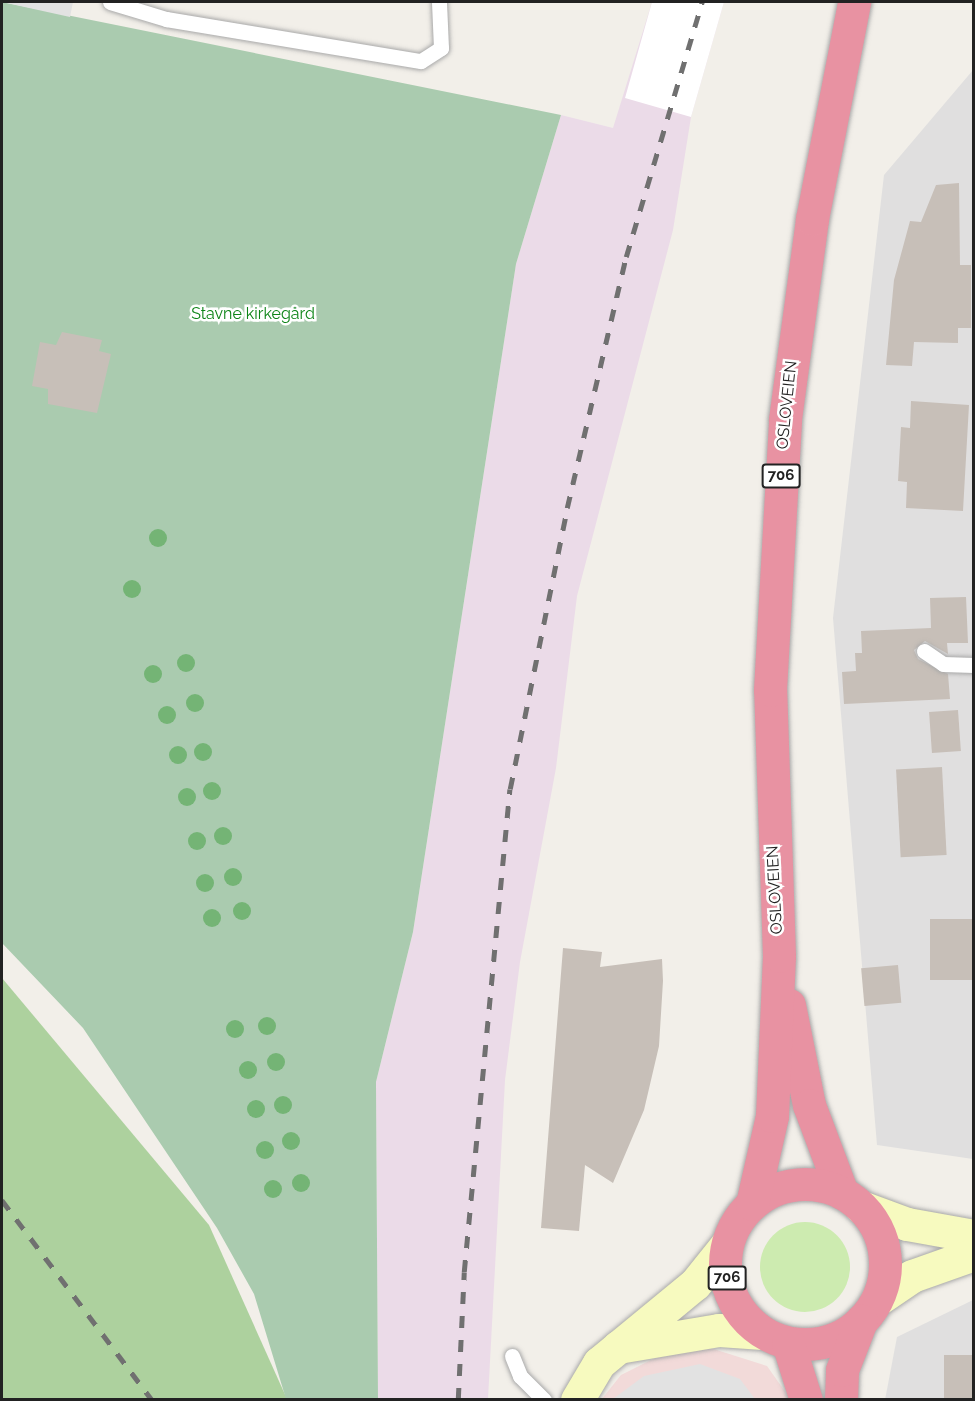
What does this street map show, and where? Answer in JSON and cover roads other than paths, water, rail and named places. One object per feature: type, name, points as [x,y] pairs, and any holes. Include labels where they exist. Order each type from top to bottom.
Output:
[{"type":"highway","name":"OSLOVEIEN","points":[[752,1204],[772,1116],[779,957],[770,690],[778,501],[810,230],[854,2]]},
{"type":"highway","name":"OSLOVEIEN","points":[[779,957],[809,1105],[852,1200]]},
{"type":"highway","points":[[752,1204],[795,1185],[852,1200]]},
{"type":"highway","name":"706","points":[[841,1400],[842,1370],[884,1276],[884,1250],[852,1200]]},
{"type":"highway","name":"706","points":[[752,1204],[727,1244],[729,1292],[743,1315],[776,1338],[806,1400]]},
{"type":"highway","points":[[776,1338],[824,1341],[869,1311]]},
{"type":"street","points":[[852,1200],[907,1224],[974,1236]]},
{"type":"street","points":[[577,1400],[599,1363],[695,1284],[727,1244]]},
{"type":"street","points":[[869,1311],[912,1276],[974,1254]]},
{"type":"street","points":[[616,1348],[719,1330],[776,1338]]},
{"type":"lane","points":[[110,2],[166,19],[421,61],[441,48],[439,2]]},
{"type":"lane","points":[[924,651],[943,664],[974,666]]},
{"type":"lane","points":[[512,1356],[520,1376],[544,1400]]},
{"type":"railway","points":[[458,1400],[464,1272],[510,789],[567,508],[626,257],[702,2]]},
{"type":"railway","points":[[2,1200],[152,1400]]},
{"type":"park label","name":"Stavne kirkegård","points":[[253,314]]}]
